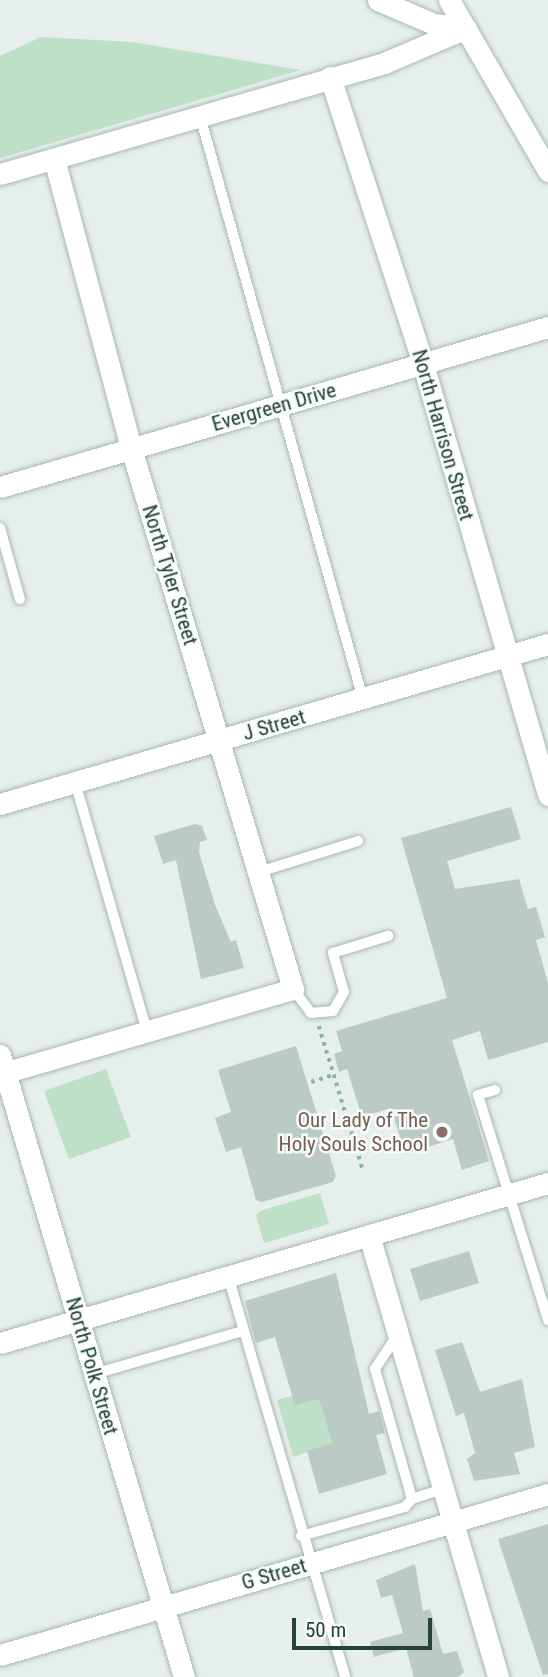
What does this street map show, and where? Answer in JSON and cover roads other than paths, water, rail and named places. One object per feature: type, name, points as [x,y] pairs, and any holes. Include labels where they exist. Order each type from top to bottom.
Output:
[{"type":"street","points":[[378,0],[424,20],[466,28]]},
{"type":"street","points":[[449,0],[548,171]]},
{"type":"street","points":[[0,174],[384,63],[466,28]]},
{"type":"street","name":"North Harrison Street","points":[[330,77],[423,364],[548,795]]},
{"type":"street","name":"North Tyler Street","points":[[54,159],[131,448],[221,740],[293,989]]},
{"type":"street","name":"Evergreen Drive","points":[[0,487],[548,327]]},
{"type":"street","name":"J Street","points":[[0,804],[548,644]]},
{"type":"street","points":[[2,1067],[147,1031],[293,989]]},
{"type":"street","name":"North Polk Street","points":[[2,1067],[184,1677]]},
{"type":"street","points":[[0,1343],[548,1183]]},
{"type":"street","points":[[369,1235],[498,1677]]},
{"type":"street","name":"G Street","points":[[0,1655],[548,1494]]},
{"type":"lane","points":[[200,116],[363,699]]},
{"type":"lane","points":[[0,528],[20,599]]},
{"type":"lane","points":[[75,782],[147,1031]]},
{"type":"lane","points":[[259,872],[358,841]]},
{"type":"lane","points":[[293,989],[311,1013],[333,1011],[344,992],[333,953],[388,936]]},
{"type":"lane","points":[[495,1090],[478,1095],[548,1320]]},
{"type":"lane","points":[[228,1276],[309,1564],[345,1677]]},
{"type":"lane","points":[[94,1374],[243,1331]]},
{"type":"lane","points":[[398,1335],[375,1369],[412,1499]]},
{"type":"lane","points":[[301,1536],[405,1507],[412,1499],[442,1489]]},
{"type":"place","name":"Our Lady of The Holy Souls School","points":[[442,1132]]}]
